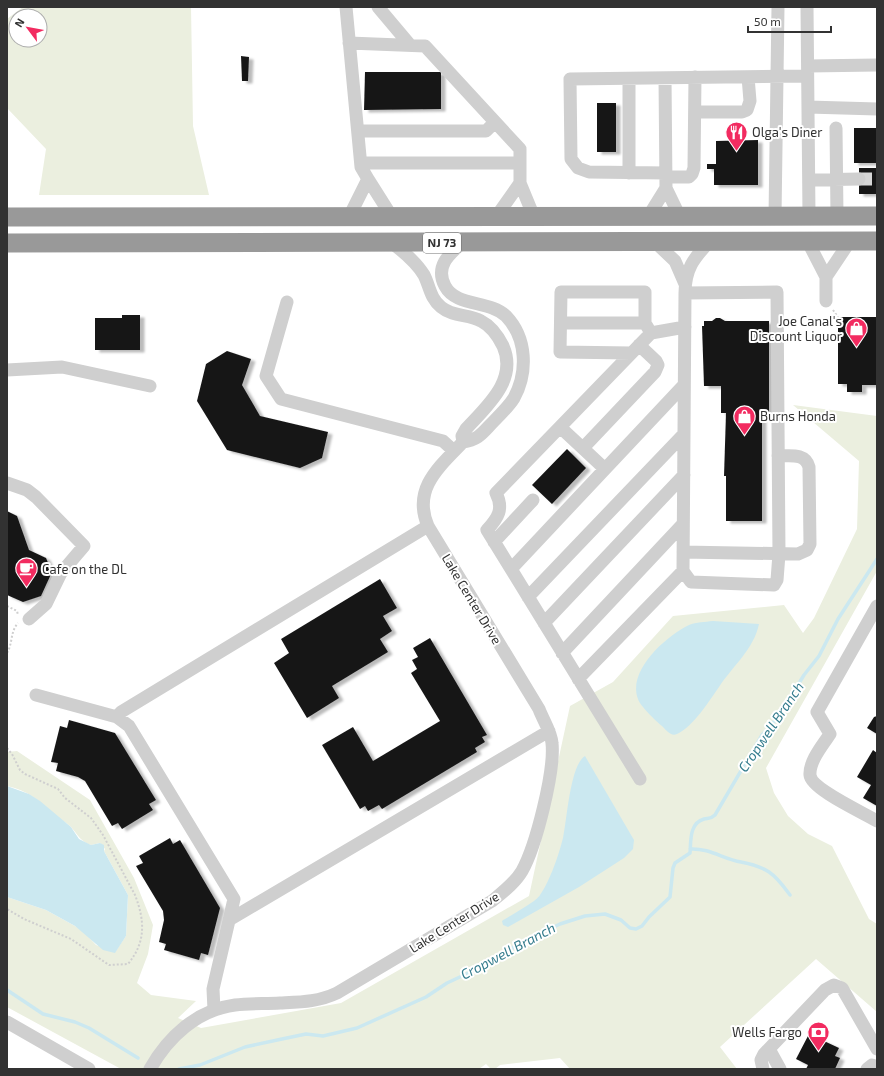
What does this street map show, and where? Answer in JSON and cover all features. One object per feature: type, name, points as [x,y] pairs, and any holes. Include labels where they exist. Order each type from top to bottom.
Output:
[{"type":"highway","points":[[679,242],[682,235],[693,230],[787,230],[797,227],[809,215]]},
{"type":"highway","name":"NJ 73","points":[[7,217],[877,216]]},
{"type":"highway","name":"NJ 73","points":[[10,245],[877,241]]},
{"type":"street","points":[[346,7],[361,163],[368,179],[392,217]]},
{"type":"street","points":[[378,7],[410,45]]},
{"type":"street","points":[[775,216],[778,7]]},
{"type":"street","points":[[807,7],[809,215]]},
{"type":"street","points":[[349,42],[425,46],[520,149],[520,183],[534,217]]},
{"type":"street","points":[[696,77],[694,168],[689,177],[666,180],[629,173],[589,172],[583,171],[574,164],[571,159],[570,79],[696,77],[748,77],[776,76],[807,71],[877,65]]},
{"type":"street","points":[[695,112],[742,112],[747,110],[750,102],[748,77]]},
{"type":"street","points":[[629,78],[629,173]]},
{"type":"street","points":[[665,78],[666,180],[680,217]]},
{"type":"street","points":[[808,107],[877,109]]},
{"type":"street","points":[[358,131],[486,131],[495,122]]},
{"type":"street","points":[[836,128],[836,216]]},
{"type":"street","points":[[361,163],[520,163]]},
{"type":"street","points":[[349,217],[368,179]]},
{"type":"street","points":[[809,180],[859,179]]},
{"type":"street","points":[[648,217],[666,180]]},
{"type":"street","points":[[496,217],[520,183]]},
{"type":"street","points":[[826,277],[850,241]]},
{"type":"street","points":[[655,242],[675,261],[685,288]]},
{"type":"street","points":[[685,288],[777,292],[779,554],[777,580],[771,585],[691,582],[683,571],[685,288],[692,262],[709,242]]},
{"type":"street","points":[[808,242],[826,277],[826,301]]},
{"type":"street","name":"Lake Center Drive","points":[[392,243],[418,267],[425,279],[430,294],[438,304],[450,313],[475,318],[486,324],[496,334],[504,348],[507,364],[501,389],[466,429],[459,447]]},
{"type":"street","name":"Lake Center Drive","points":[[150,1069],[166,1044],[194,1021],[214,1010],[234,1005],[298,1003],[321,1000],[337,993],[492,901],[513,884],[522,871],[529,855],[552,766],[552,743],[549,731],[539,709],[428,526],[422,508],[426,489],[430,480],[459,447],[474,440],[513,399],[523,373],[524,351],[516,329],[504,315],[495,309],[458,298],[450,294],[446,288],[441,274],[445,259],[462,243]]},
{"type":"street","points":[[583,448],[655,372],[658,365],[656,361],[635,349],[560,352],[561,292],[645,292],[648,328],[635,349],[496,493],[501,508],[499,516],[487,530],[640,779]]},
{"type":"street","points":[[287,302],[266,376],[281,400],[443,441],[459,447]]},
{"type":"street","points":[[561,323],[648,328],[685,327]]},
{"type":"street","points":[[7,370],[62,367],[150,386]]},
{"type":"street","points":[[511,569],[684,385]]},
{"type":"street","points":[[560,427],[605,470]]},
{"type":"street","points":[[528,597],[684,434]]},
{"type":"street","points":[[683,552],[779,554],[804,553],[810,544],[808,461],[804,457],[799,456],[778,456]]},
{"type":"street","points":[[544,623],[684,475]]},
{"type":"street","points":[[7,483],[27,490],[36,497],[84,546],[61,573],[46,604],[29,619]]},
{"type":"street","points":[[494,542],[533,500]]},
{"type":"street","points":[[562,653],[683,524]]},
{"type":"street","points":[[117,717],[121,712],[428,526]]},
{"type":"street","points":[[578,678],[683,571]]},
{"type":"street","points":[[877,606],[817,712],[830,734],[815,758],[810,776],[814,783],[822,790],[877,821]]},
{"type":"street","points":[[36,695],[117,717],[129,726],[234,899],[213,989],[214,1010]]},
{"type":"street","points":[[229,920],[549,731]]},
{"type":"street","points":[[763,1069],[761,1060],[769,1049],[825,990],[834,985],[842,988],[877,1049]]},
{"type":"street","points":[[7,1022],[88,1069]]},
{"type":"street","points":[[769,1049],[780,1069]]},
{"type":"street","points":[[866,1069],[872,1065],[877,1067]]},
{"type":"path","points":[[7,606],[17,611],[20,620],[14,627],[11,636],[10,648],[7,652]]},
{"type":"path","points":[[7,748],[12,754],[20,770],[25,774],[58,789],[65,798],[91,818],[103,835],[135,895],[143,931],[141,943],[137,953],[128,964],[109,965],[71,939],[24,919],[7,909]]},
{"type":"green space","points":[[23,7],[191,7],[193,126],[209,195],[39,195],[46,149],[7,108],[7,19],[8,18],[8,48],[48,48],[48,8],[22,8]]},
{"type":"green space","points":[[793,405],[877,416],[877,571],[766,768],[774,793],[788,816],[808,834],[832,846],[869,919],[877,924],[877,1012],[816,959],[720,1047],[737,1069],[570,1069],[560,1058],[500,1065],[495,1069],[491,1069],[486,1064],[479,1069],[121,1069],[7,1007],[7,897],[46,910],[84,932],[96,945],[115,952],[126,936],[128,895],[104,851],[105,849],[100,843],[91,845],[85,842],[69,825],[38,800],[27,793],[7,786],[7,752],[17,751],[90,800],[134,878],[153,925],[148,954],[137,983],[151,995],[196,1001],[178,1018],[201,1028],[341,1003],[529,896],[570,706],[613,682],[673,616],[784,605],[803,633],[814,618],[857,529],[859,461]]},
{"type":"water","points":[[713,621],[759,624],[748,650],[695,720],[683,731],[673,735],[652,717],[639,702],[636,688],[638,677],[643,666],[651,656],[670,637],[689,625]]},
{"type":"water","points":[[585,756],[634,840],[633,849],[624,858],[579,887],[508,927],[503,925],[502,921],[538,898],[551,875],[563,838],[570,794],[576,770],[580,761]]},
{"type":"water","points":[[7,786],[29,794],[40,801],[71,827],[79,839],[91,845],[100,843],[104,845],[104,851],[128,895],[126,936],[115,953],[103,950],[75,926],[46,910],[7,897]]},
{"type":"building","points":[[241,56],[249,57],[248,81],[242,81]]},
{"type":"building","points":[[365,72],[441,72],[441,109],[364,110]]},
{"type":"building","points":[[597,103],[616,103],[616,152],[597,152]]},
{"type":"building","points":[[854,128],[877,128],[877,163],[854,163]]},
{"type":"building","name":"Olga's Diner","points":[[758,140],[758,185],[714,185],[714,169],[707,169],[707,164],[716,164],[716,141]]},
{"type":"building","points":[[859,168],[877,168],[877,194],[859,194]]},
{"type":"building","points":[[122,315],[140,315],[140,350],[95,350],[95,318],[122,318]]},
{"type":"building","name":"Joe Canal's Discount Liquor","points":[[838,317],[877,317],[877,385],[862,385],[862,392],[847,392],[847,384],[838,384]]},
{"type":"building","name":"Burns Honda","points":[[716,318],[720,318],[725,321],[769,321],[769,413],[762,413],[762,521],[726,521],[726,476],[724,476],[726,413],[721,413],[721,386],[704,386],[702,326],[704,326],[704,321],[712,321]]},
{"type":"building","points":[[227,351],[251,359],[242,385],[260,416],[328,432],[322,458],[300,468],[227,450],[197,401],[206,364]]},
{"type":"building","points":[[567,449],[586,468],[552,504],[532,485]]},
{"type":"building","points":[[7,511],[17,516],[29,550],[46,558],[52,572],[41,596],[23,602],[7,595]]},
{"type":"building","points":[[380,579],[397,608],[383,616],[392,631],[380,639],[388,652],[332,686],[339,698],[307,718],[274,663],[289,653],[281,639]]},
{"type":"building","points":[[430,638],[487,735],[482,737],[485,742],[475,748],[477,752],[382,809],[379,805],[368,811],[365,806],[360,809],[322,745],[353,727],[373,761],[440,721],[411,673],[417,669],[412,660],[418,657],[413,648]]},
{"type":"building","points":[[877,716],[877,734],[867,728],[874,717]]},
{"type":"building","points":[[69,720],[115,733],[156,800],[149,804],[153,810],[122,829],[118,823],[112,826],[85,781],[78,777],[56,771],[58,763],[51,762],[60,726],[67,728]]},
{"type":"building","points":[[873,750],[877,753],[877,806],[863,798],[871,785],[857,777]]},
{"type":"building","points":[[170,838],[173,844],[180,840],[220,908],[208,955],[201,953],[199,960],[164,950],[166,944],[159,942],[164,920],[163,911],[136,866],[143,863],[139,856]]},
{"type":"building","name":"Wells Fargo","points":[[809,1034],[839,1048],[835,1056],[840,1058],[835,1069],[806,1069],[808,1065],[796,1059]]},
{"type":"waterway","name":"Cropwell Branch","points":[[179,1069],[200,1065],[245,1047],[306,1034],[323,1036],[357,1028],[426,997],[447,983],[496,960],[518,944],[560,924],[585,916],[605,914],[621,920],[630,928],[636,929],[642,926],[649,917],[670,897],[673,868],[675,863],[690,853],[692,833],[696,824],[699,821],[711,818],[715,815],[762,735],[779,716],[804,675],[819,656],[838,619],[877,559]]},
{"type":"waterway","points":[[690,849],[704,850],[734,861],[752,864],[762,868],[775,877],[790,895]]},
{"type":"waterway","name":"Cropwell Branch","points":[[7,990],[43,1014],[75,1022],[89,1028],[138,1058]]},
{"type":"tunnel","points":[[859,179],[877,179]]},
{"type":"place","name":"Olga's Diner","points":[[737,152]]},
{"type":"place","name":"Joe Canal's Discount Liquor","points":[[857,348]]},
{"type":"place","name":"Burns Honda","points":[[744,436]]},
{"type":"place","name":"Cafe on the DL","points":[[26,588]]},
{"type":"place","name":"Wells Fargo","points":[[818,1052]]}]
